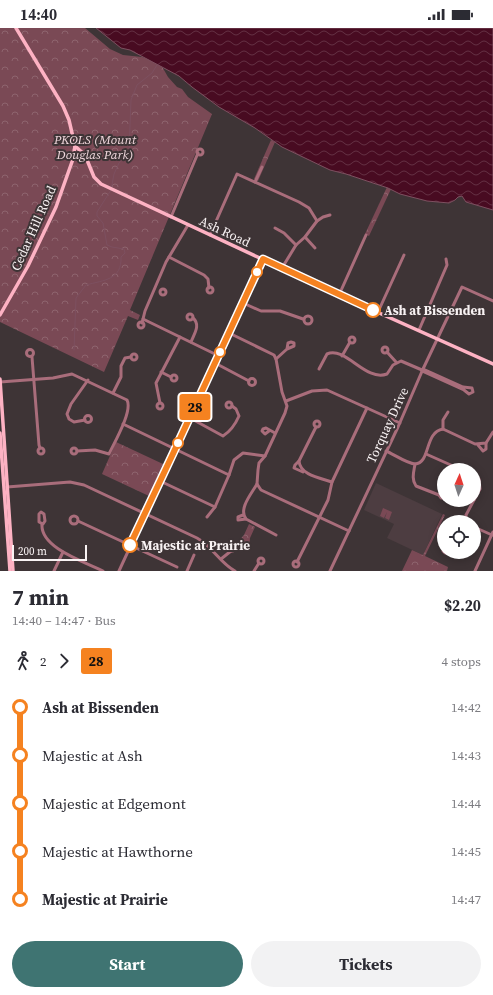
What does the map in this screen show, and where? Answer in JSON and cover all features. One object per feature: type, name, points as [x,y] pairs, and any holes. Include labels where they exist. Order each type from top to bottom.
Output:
[{"type":"main road","points":[[16,28],[63,106],[69,120],[75,146]]},
{"type":"main road","name":"Ash Road","points":[[75,146],[85,155],[94,178],[112,190],[339,295],[493,364]]},
{"type":"main road","name":"Cedar Hill Road","points":[[0,315],[28,266],[56,207],[73,159],[75,146]]},
{"type":"main road","points":[[0,381],[4,487],[13,571]]},
{"type":"main road","points":[[0,433],[10,571]]},
{"type":"street","points":[[171,217],[198,154]]},
{"type":"street","points":[[255,182],[262,168]]},
{"type":"street","points":[[210,235],[237,174],[299,202],[309,208],[317,221]]},
{"type":"street","points":[[282,268],[296,245],[305,237],[317,221],[330,215]]},
{"type":"street","points":[[188,225],[166,262],[143,321],[219,356]]},
{"type":"street","points":[[275,228],[284,233],[296,245]]},
{"type":"street","points":[[339,295],[366,235]]},
{"type":"street","points":[[305,237],[315,248]]},
{"type":"street","points":[[378,312],[404,255]]},
{"type":"street","points":[[169,258],[204,275],[208,279],[209,288]]},
{"type":"street","points":[[119,571],[263,259]]},
{"type":"street","points":[[419,330],[447,265],[446,259]]},
{"type":"street","name":"Torquay Drive","points":[[330,571],[400,423],[422,370],[462,287],[493,301]]},
{"type":"street","points":[[155,288],[160,291]]},
{"type":"street","points":[[243,303],[261,311],[280,311],[304,319]]},
{"type":"street","points":[[190,342],[197,325],[193,318]]},
{"type":"street","points":[[230,333],[274,355],[276,358],[282,392],[287,406],[265,456],[259,463],[258,484],[261,490],[266,494],[320,517],[348,531]]},
{"type":"street","points":[[160,403],[156,383],[180,337]]},
{"type":"street","points":[[342,356],[350,342]]},
{"type":"street","points":[[276,358],[287,349]]},
{"type":"street","points":[[387,352],[396,362]]},
{"type":"street","points":[[319,369],[327,354],[333,353],[348,359],[355,365],[379,376],[387,374],[393,364],[401,361],[464,390],[469,394],[472,392],[472,388],[464,387],[422,370]]},
{"type":"street","points":[[32,357],[38,445],[40,448]]},
{"type":"street","points":[[113,393],[121,376],[121,366],[125,358],[131,357]]},
{"type":"street","points":[[215,363],[249,381]]},
{"type":"street","points":[[161,372],[171,376]]},
{"type":"street","points":[[0,381],[34,380],[53,378],[69,374],[76,375],[127,400],[129,403],[127,414],[109,454],[95,450],[77,451]]},
{"type":"street","points":[[85,420],[74,422],[69,419],[67,414],[69,407],[88,380]]},
{"type":"street","points":[[286,401],[312,392],[327,390],[400,423]]},
{"type":"street","points":[[190,418],[223,436],[234,427],[239,416],[236,409],[232,406]]},
{"type":"street","points":[[297,562],[328,500],[332,482],[367,408]]},
{"type":"street","points":[[442,429],[443,420],[448,412]]},
{"type":"street","points":[[122,424],[229,475]]},
{"type":"street","points":[[316,427],[299,461],[294,465],[294,468],[332,482]]},
{"type":"street","points":[[386,451],[415,464],[421,461],[426,454],[434,432],[438,430],[442,429],[478,445],[478,447],[483,451],[486,449],[486,443],[493,432]]},
{"type":"street","points":[[269,431],[275,433]]},
{"type":"street","points":[[478,445],[486,443]]},
{"type":"street","points":[[207,517],[215,507],[234,460],[243,452],[265,456]]},
{"type":"street","points":[[426,454],[446,463]]},
{"type":"street","points":[[299,461],[301,468],[305,472]]},
{"type":"street","points":[[415,464],[413,479],[416,486],[437,494]]},
{"type":"street","points":[[160,481],[215,507]]},
{"type":"street","points":[[4,487],[70,482],[84,485],[204,542],[229,568],[235,571]]},
{"type":"street","points":[[258,484],[242,511],[244,517],[276,535]]},
{"type":"street","points":[[78,520],[177,567]]},
{"type":"street","points":[[42,524],[42,529],[49,542],[63,552],[102,571]]},
{"type":"street","points":[[475,571],[492,534],[481,530]]},
{"type":"street","points":[[221,559],[230,551]]},
{"type":"street","points":[[54,571],[63,552]]},
{"type":"street","points":[[187,571],[194,555]]},
{"type":"street","points":[[254,571],[259,563]]},
{"type":"shaded area","points":[[376,483],[442,514],[437,515],[437,525],[423,555],[387,538],[394,524],[364,510]]},
{"type":"green space","name":"PKOLS (Mount Douglas Park)","points":[[0,28],[85,28],[110,49],[123,55],[142,57],[160,63],[168,77],[177,87],[182,89],[188,97],[212,114],[130,310],[140,315],[138,320],[128,316],[104,372],[0,322]]},
{"type":"green space","points":[[271,140],[275,142],[258,181],[254,179]]},
{"type":"green space","points":[[387,187],[391,189],[369,236],[365,234]]},
{"type":"green space","points":[[116,442],[163,464],[149,496],[102,474]]},
{"type":"green space","points":[[383,508],[392,512],[389,520],[385,518],[387,512],[384,518],[380,516]]},
{"type":"green space","points":[[249,524],[255,527],[250,538],[249,549],[240,548],[236,544],[244,535]]},
{"type":"green space","points":[[437,526],[437,531],[425,556],[448,567],[447,571],[402,571],[412,550],[423,555]]},
{"type":"water","points":[[96,28],[493,28],[493,210],[466,202],[462,196],[449,203],[427,201],[400,194],[388,188],[330,170],[282,147],[255,128],[219,107],[179,76],[130,50],[121,48]]},
{"type":"waterway","points":[[74,350],[76,298],[86,285],[111,278],[115,275],[121,265],[121,257],[125,253],[124,249],[107,245],[103,223],[97,216],[97,212],[111,190],[114,174],[119,163],[129,151],[131,100],[137,85],[152,73],[157,65]]},
{"type":"bus line","name":"28","points":[[130,545],[230,333],[263,259],[373,310]]},
{"type":"place","name":"Ash at Bissenden","points":[[373,310]]},
{"type":"place","name":"Majestic at Prairie","points":[[130,545]]}]
